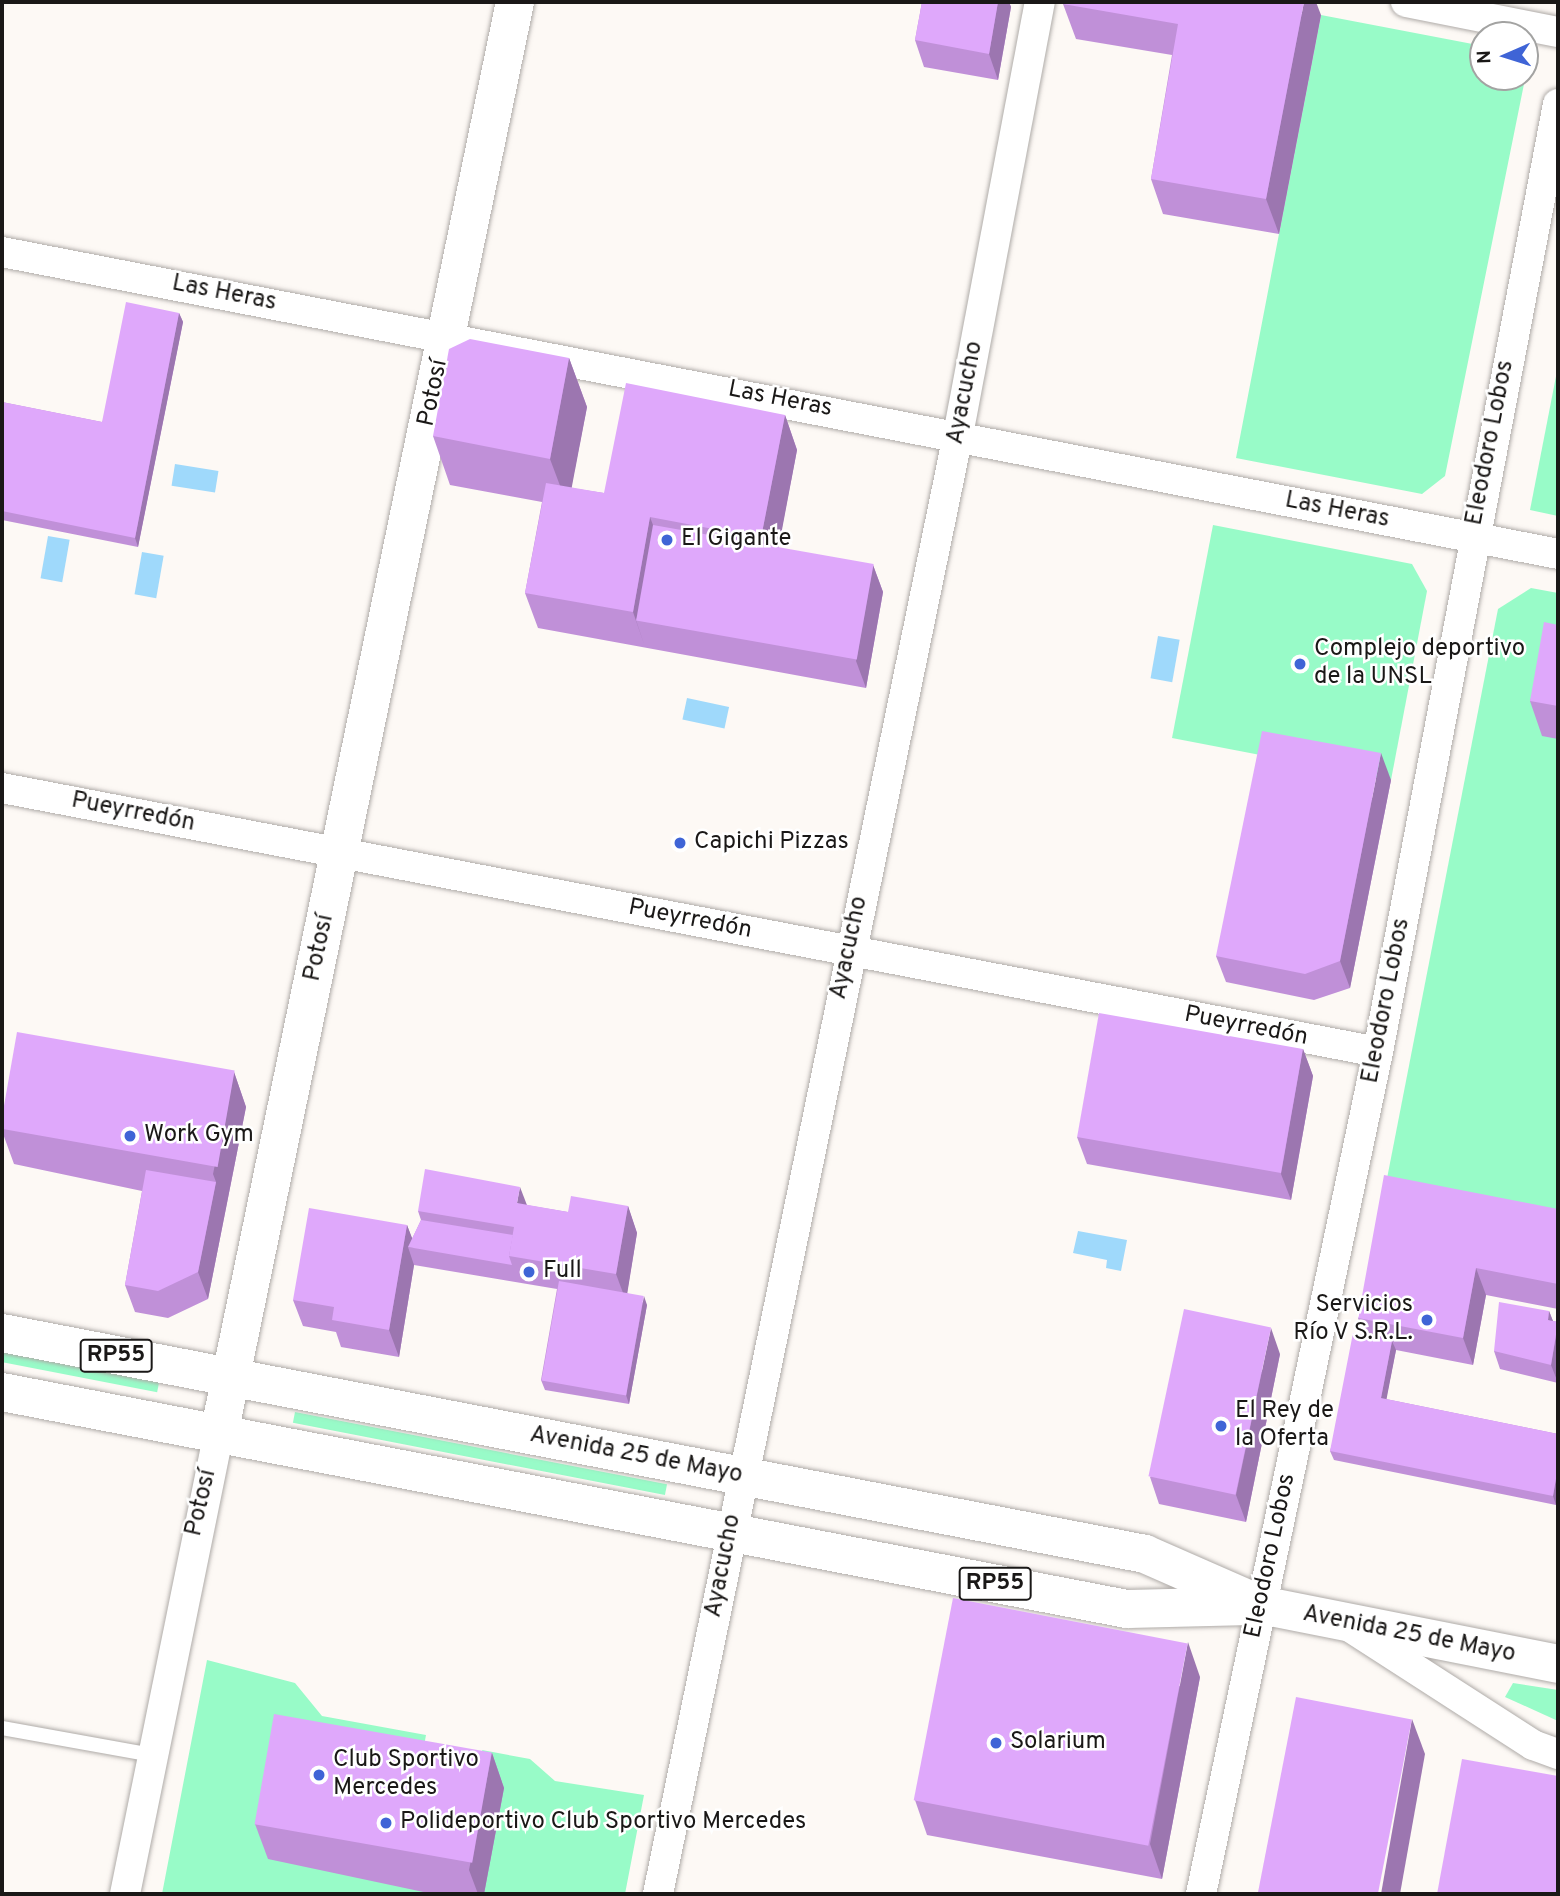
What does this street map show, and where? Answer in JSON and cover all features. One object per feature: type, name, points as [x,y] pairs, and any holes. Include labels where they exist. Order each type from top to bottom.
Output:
[{"type":"main road","name":"Potosí","points":[[219,1434],[515,2]]},
{"type":"main road","name":"Avenida 25 de Mayo","points":[[2,1334],[1145,1554],[1261,1605],[1558,1664]]},
{"type":"main road","name":"Avenida 25 de Mayo","points":[[2,1392],[1128,1609],[1261,1605]]},
{"type":"street","name":"Ayacucho","points":[[658,1894],[849,950],[958,435],[1040,2]]},
{"type":"street","points":[[1406,2],[1558,32]]},
{"type":"street","name":"Eleodoro Lobos","points":[[1201,1894],[1378,1052],[1472,539],[1558,104]]},
{"type":"street","name":"Las Heras","points":[[2,251],[445,334],[1558,554]]},
{"type":"street","name":"Pueyrredón","points":[[2,788],[1378,1052]]},
{"type":"street","name":"Potosí","points":[[125,1894],[219,1434]]},
{"type":"street","points":[[1338,1621],[1534,1745],[1558,1754]]},
{"type":"lane","points":[[2,1728],[152,1755]]},
{"type":"green space","points":[[1321,15],[1469,43],[1469,91],[1523,91],[1445,476],[1422,494],[1236,458]]},
{"type":"green space","points":[[1558,366],[1558,516],[1530,510]]},
{"type":"green space","name":"Complejo deportivo de la UNSL","points":[[1213,525],[1412,564],[1427,591],[1391,780],[1172,738]]},
{"type":"green space","points":[[1531,588],[1558,593],[1558,1234],[1383,1199],[1498,609]]},
{"type":"green space","points":[[2,1352],[159,1383],[157,1392],[2,1362]]},
{"type":"green space","points":[[295,1412],[667,1484],[665,1495],[293,1423]]},
{"type":"green space","name":"Club Sportivo Mercedes","points":[[207,1660],[295,1683],[322,1716],[426,1735],[420,1768],[499,1783],[482,1750],[530,1759],[555,1781],[644,1795],[625,1894],[162,1894]]},
{"type":"green space","points":[[1513,1683],[1558,1690],[1558,1721],[1505,1697]]},
{"type":"water","points":[[175,464],[218,471],[215,493],[172,486]]},
{"type":"water","points":[[48,536],[70,540],[62,582],[41,578]]},
{"type":"water","points":[[142,552],[164,556],[156,598],[135,594]]},
{"type":"water","points":[[1158,636],[1180,640],[1172,682],[1151,678]]},
{"type":"water","points":[[687,698],[729,707],[724,728],[682,720]]},
{"type":"water","points":[[1078,1231],[1127,1240],[1121,1271],[1106,1268],[1107,1260],[1073,1253]]},
{"type":"building","points":[[922,2],[998,2],[989,54],[915,40]]},
{"type":"building","points":[[1304,2],[1266,199],[1151,179],[1178,24],[1063,4]]},
{"type":"building","points":[[126,302],[179,313],[135,538],[2,511],[2,402],[102,422]]},
{"type":"building","points":[[470,339],[569,358],[550,459],[433,436],[449,349]]},
{"type":"building","name":"El Gigante","points":[[626,383],[785,415],[761,538],[650,517],[633,612],[525,593],[546,483],[604,493]]},
{"type":"building","points":[[653,525],[874,564],[857,659],[636,621]]},
{"type":"building","points":[[1544,622],[1558,625],[1558,706],[1530,701]]},
{"type":"building","points":[[1262,731],[1381,753],[1340,961],[1305,974],[1216,956]]},
{"type":"building","points":[[1099,1013],[1303,1049],[1281,1173],[1077,1137]]},
{"type":"building","points":[[17,1032],[235,1070],[218,1167],[2,1129]]},
{"type":"building","points":[[425,1169],[520,1187],[517,1203],[568,1212],[571,1196],[628,1206],[616,1274],[509,1256],[514,1227],[418,1211]]},
{"type":"building","points":[[146,1170],[216,1182],[198,1272],[158,1291],[125,1285]]},
{"type":"building","points":[[1384,1175],[1558,1209],[1558,1284],[1476,1268],[1463,1338],[1358,1318]]},
{"type":"building","points":[[309,1208],[407,1225],[389,1330],[332,1320],[334,1307],[293,1300]]},
{"type":"building","points":[[421,1220],[513,1235],[509,1256],[512,1265],[408,1247]]},
{"type":"building","points":[[559,1281],[644,1296],[626,1395],[541,1380]]},
{"type":"building","points":[[1499,1302],[1549,1311],[1548,1320],[1558,1322],[1551,1365],[1494,1351]]},
{"type":"building","name":"El Rey de la Oferta","points":[[1184,1309],[1271,1328],[1236,1495],[1148,1476]]},
{"type":"building","points":[[1353,1333],[1392,1341],[1381,1398],[1558,1434],[1558,1467],[1553,1496],[1330,1451]]},
{"type":"building","points":[[953,1598],[1188,1644],[1148,1846],[914,1800]]},
{"type":"building","points":[[1296,1697],[1412,1720],[1378,1894],[1258,1893]]},
{"type":"building","name":"Polideportivo Club Sportivo Mercedes","points":[[274,1714],[492,1752],[472,1863],[255,1824]]},
{"type":"building","points":[[1462,1759],[1558,1776],[1557,1894],[1437,1894]]},
{"type":"place","name":"El Gigante","points":[[667,540]]},
{"type":"place","name":"Complejo deportivo de la UNSL","points":[[1300,664]]},
{"type":"place","name":"Capichi Pizzas","points":[[680,843]]},
{"type":"place","name":"Work Gym","points":[[130,1136]]},
{"type":"place","name":"Full","points":[[529,1272]]},
{"type":"place","name":"Servicios Río V S.R.L.","points":[[1427,1320]]},
{"type":"place","name":"El Rey de la Oferta","points":[[1221,1426]]},
{"type":"place","name":"Solarium","points":[[996,1743]]},
{"type":"place","name":"Club Sportivo Mercedes","points":[[319,1775]]},
{"type":"place","name":"Polideportivo Club Sportivo Mercedes","points":[[386,1823]]}]
